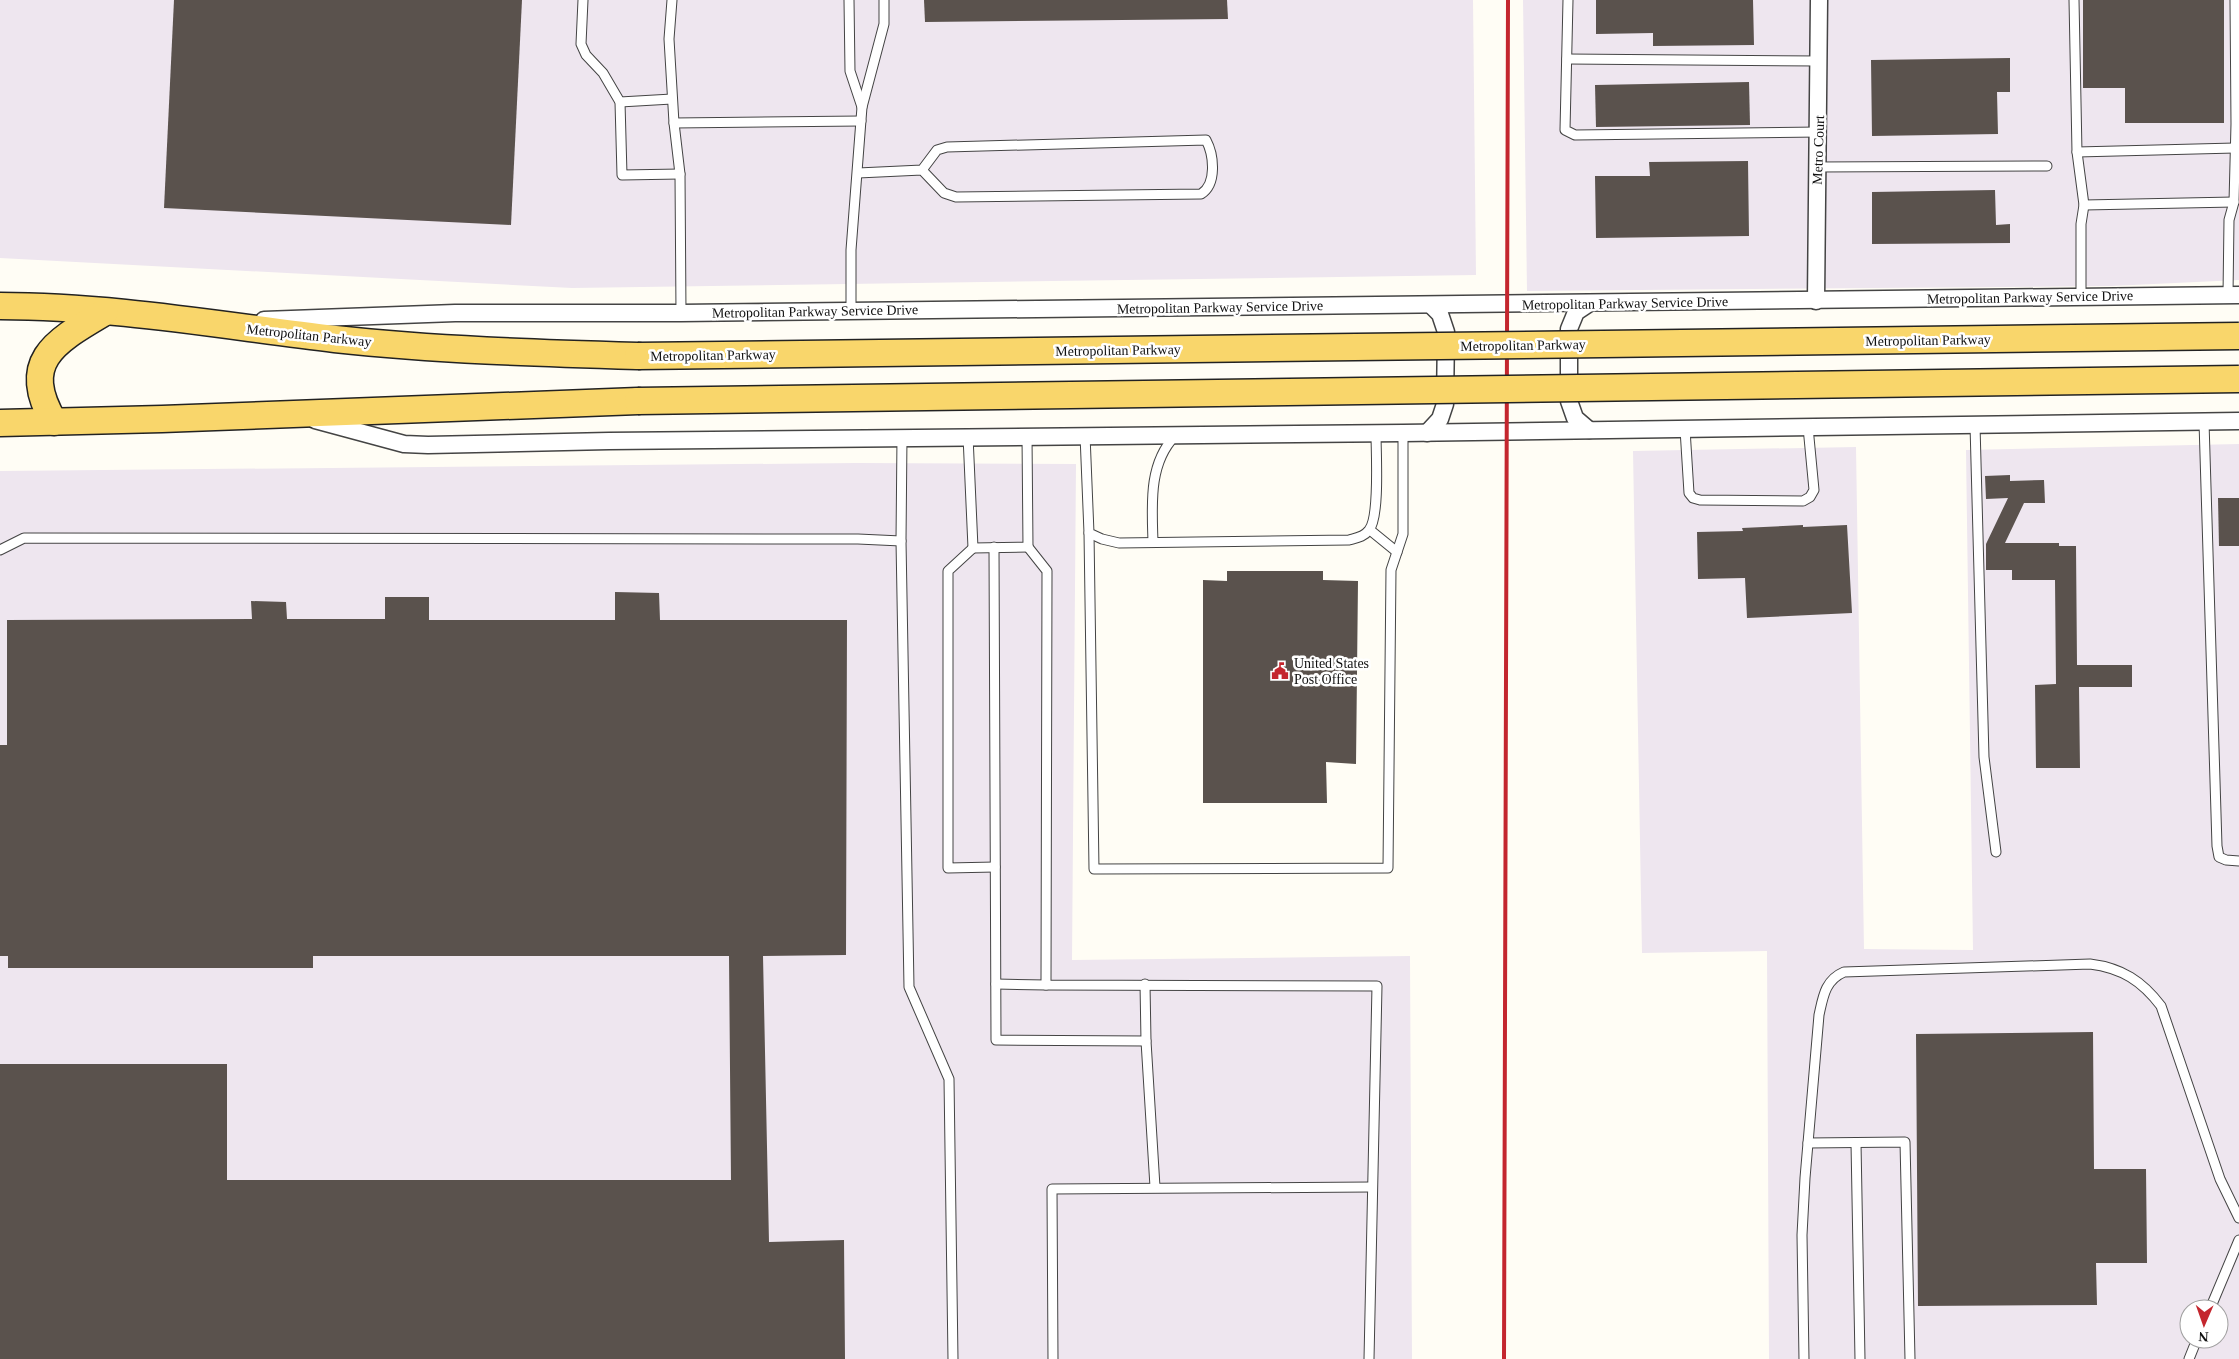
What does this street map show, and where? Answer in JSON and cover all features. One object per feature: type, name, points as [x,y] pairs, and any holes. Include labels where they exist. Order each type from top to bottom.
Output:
[{"type":"main road","name":"Metropolitan Parkway","points":[[0,306],[105,312],[449,349],[638,356],[2239,336]]},
{"type":"main road","points":[[54,422],[44,404],[39,388],[40,372],[46,359],[54,346],[105,312]]},
{"type":"main road","points":[[0,423],[638,401],[2239,380]]},
{"type":"street","name":"Metro Court","points":[[1816,301],[1819,0]]},
{"type":"street","name":"Metropolitan Parkway Service Drive","points":[[200,323],[455,313],[681,313],[1588,304],[2234,295]]},
{"type":"street","points":[[1588,304],[1576,312],[1569,329],[1569,402],[1575,418],[1589,430]]},
{"type":"street","points":[[1427,433],[1440,419],[1445,404],[1446,332],[1440,314],[1431,305]]},
{"type":"street","points":[[292,414],[404,444],[428,445],[968,436],[1403,434],[2239,421]]},
{"type":"lane","points":[[583,0],[581,44],[586,55],[604,73],[620,102],[622,175],[680,174]]},
{"type":"lane","points":[[672,0],[669,39],[672,99],[680,174],[681,313]]},
{"type":"lane","points":[[849,0],[850,71],[862,107]]},
{"type":"lane","points":[[851,310],[851,250],[862,107],[884,24],[884,0]]},
{"type":"lane","points":[[1568,0],[1566,130],[1575,136],[1819,132]]},
{"type":"lane","points":[[2074,0],[2077,152],[2084,205],[2081,224],[2081,296]]},
{"type":"lane","points":[[2234,295],[2229,220],[2234,202],[2235,0]]},
{"type":"lane","points":[[1567,59],[1819,61]]},
{"type":"lane","points":[[620,102],[672,99]]},
{"type":"lane","points":[[674,123],[861,121]]},
{"type":"lane","points":[[858,173],[922,170],[944,193],[956,197],[1201,194],[1208,190],[1212,182],[1211,148],[1206,140],[947,147],[937,150],[922,170]]},
{"type":"lane","points":[[2077,152],[2235,148]]},
{"type":"lane","points":[[1817,167],[2047,166]]},
{"type":"lane","points":[[2084,205],[2234,202]]},
{"type":"lane","points":[[2204,422],[2217,846],[2220,857],[2226,860],[2239,861]]},
{"type":"lane","points":[[1975,425],[1984,757],[1996,852]]},
{"type":"lane","points":[[1685,429],[1689,494],[1693,498],[1700,500],[1802,501],[1810,497],[1814,490],[1808,427]]},
{"type":"lane","points":[[1089,533],[1102,539],[1119,543],[1349,540],[1360,537],[1370,530],[1376,517],[1376,434]]},
{"type":"lane","points":[[1085,435],[1089,533],[1094,868],[1388,868],[1390,570],[1403,534],[1403,434]]},
{"type":"lane","points":[[1153,542],[1152,500],[1157,462],[1165,446],[1176,435]]},
{"type":"lane","points":[[968,436],[972,548]]},
{"type":"lane","points":[[1027,436],[1028,547],[1048,571],[1046,985]]},
{"type":"lane","points":[[902,437],[901,541],[909,987],[949,1079],[953,1359]]},
{"type":"lane","points":[[1370,530],[1397,552]]},
{"type":"lane","points":[[0,550],[24,538],[858,538],[901,541]]},
{"type":"lane","points":[[994,547],[996,1040],[1146,1041]]},
{"type":"lane","points":[[995,868],[948,868],[948,571],[972,548],[1028,547]]},
{"type":"lane","points":[[1804,1359],[1802,1235],[1808,1144],[1823,995],[1829,982],[1836,975],[1844,972],[2090,964],[2106,966],[2126,972],[2142,984],[2161,1006],[2220,1179],[2239,1218]]},
{"type":"lane","points":[[996,984],[1377,986],[1371,1187],[1369,1359]]},
{"type":"lane","points":[[1145,984],[1146,1041],[1155,1187]]},
{"type":"lane","points":[[1808,1144],[1905,1142],[1910,1359]]},
{"type":"lane","points":[[1856,1143],[1860,1359]]},
{"type":"lane","points":[[1053,1359],[1052,1189],[1371,1187]]},
{"type":"lane","points":[[2214,1299],[2239,1240]]},
{"type":"shaded area","points":[[0,0],[1473,0],[1476,275],[572,288],[0,258]]},
{"type":"shaded area","points":[[1523,0],[2239,0],[2239,280],[2111,286],[1527,291]]},
{"type":"shaded area","points":[[2239,444],[2239,1359],[1769,1359],[1767,951],[1642,953],[1633,451],[1856,447],[1864,949],[1973,950],[1966,450]]},
{"type":"shaded area","points":[[857,463],[1076,464],[1072,960],[1410,956],[1412,1359],[0,1359],[0,471]]},
{"type":"building","points":[[174,0],[522,0],[511,225],[164,208]]},
{"type":"building","points":[[924,0],[1227,0],[1228,19],[925,22]]},
{"type":"building","points":[[1596,0],[1753,0],[1754,45],[1653,46],[1653,33],[1596,34]]},
{"type":"building","points":[[2083,0],[2224,0],[2224,123],[2125,123],[2125,88],[2083,88]]},
{"type":"building","points":[[2010,58],[2010,92],[1997,92],[1998,134],[1872,136],[1871,60]]},
{"type":"building","points":[[1749,82],[1750,125],[1596,127],[1595,85]]},
{"type":"building","points":[[1748,161],[1749,236],[1596,238],[1595,176],[1650,176],[1649,162]]},
{"type":"building","points":[[1995,190],[1996,225],[2010,224],[2010,243],[1872,244],[1872,192]]},
{"type":"building","points":[[2010,475],[2010,481],[2044,480],[2045,503],[2024,503],[2005,543],[2059,543],[2059,546],[2076,546],[2077,665],[2132,665],[2132,687],[2079,687],[2080,768],[2036,768],[2035,685],[2056,684],[2055,580],[2012,580],[2012,570],[1986,570],[1986,544],[2008,498],[1986,499],[1985,476]]},
{"type":"building","points":[[2218,498],[2239,498],[2239,546],[2219,546]]},
{"type":"building","points":[[1803,525],[1803,527],[1847,525],[1852,613],[1747,618],[1745,578],[1698,579],[1697,532],[1743,531],[1742,528]]},
{"type":"building","name":"United States Post Office","points":[[1227,571],[1323,571],[1323,580],[1358,581],[1356,764],[1326,762],[1327,803],[1203,803],[1203,580],[1227,581]]},
{"type":"building","points":[[615,592],[659,593],[660,620],[847,620],[846,955],[763,956],[769,1242],[844,1240],[845,1359],[0,1359],[0,1064],[227,1064],[227,1180],[731,1180],[729,956],[313,956],[313,968],[8,968],[8,956],[0,956],[0,745],[7,745],[7,620],[252,619],[251,601],[286,602],[287,619],[385,619],[385,597],[429,597],[429,620],[615,620]]},
{"type":"building","points":[[2093,1032],[2094,1169],[2146,1169],[2147,1263],[2096,1263],[2097,1305],[1918,1306],[1916,1034]]},
{"type":"railway","points":[[1504,1359],[1508,0]]},
{"type":"place","name":"United States Post Office","points":[[1280,671]]}]
